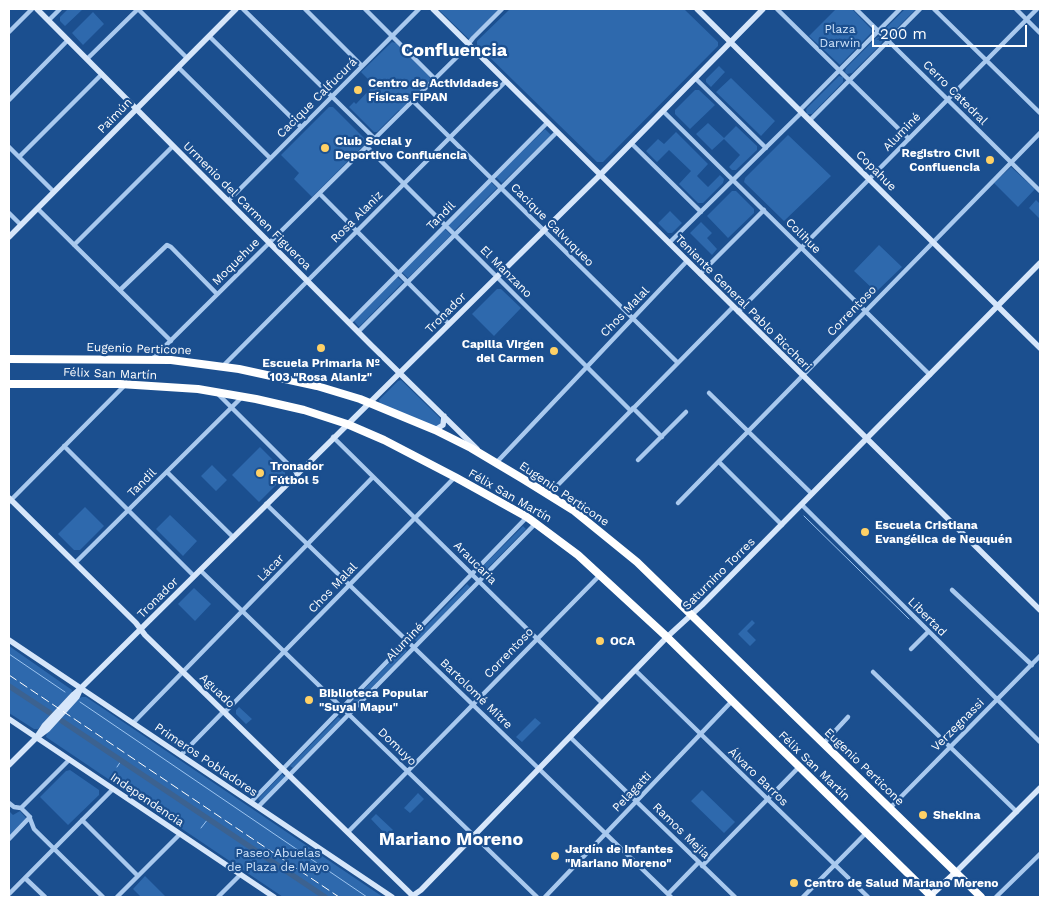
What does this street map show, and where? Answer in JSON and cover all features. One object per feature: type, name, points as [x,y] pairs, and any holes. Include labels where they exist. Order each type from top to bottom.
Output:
[{"type":"highway","name":"Eugenio Perticone","points":[[9,359],[152,359],[189,361],[310,384],[370,403],[434,430],[496,462],[549,494],[590,522],[622,548],[824,742],[981,897]]},
{"type":"highway","name":"Félix San Martín","points":[[9,384],[126,384],[215,391],[288,406],[347,424],[384,440],[527,517],[569,547],[667,637],[931,897]]},
{"type":"main road","points":[[931,897],[956,872]]},
{"type":"street","points":[[9,32],[32,9]]},
{"type":"street","name":"Urmenio del Carmen Figueroa","points":[[37,9],[484,456]]},
{"type":"street","points":[[49,20],[60,9]]},
{"type":"street","points":[[87,59],[138,9],[187,58]]},
{"type":"street","name":"Paimún","points":[[9,238],[234,9]]},
{"type":"street","points":[[244,9],[375,139]]},
{"type":"street","points":[[305,9],[362,66]]},
{"type":"street","points":[[365,9],[435,79]]},
{"type":"street","name":"Cacique Calfucurá","points":[[228,201],[419,9]]},
{"type":"street","name":"Teniente General Pablo Riccheri","points":[[433,9],[1040,610]]},
{"type":"street","name":"Moquehue","points":[[152,359],[435,79],[502,9]]},
{"type":"street","name":"Copahue","points":[[698,9],[1040,348]]},
{"type":"street","name":"Tronador","points":[[9,763],[36,738],[44,726],[74,694],[600,175],[761,9]]},
{"type":"street","points":[[776,9],[909,138]]},
{"type":"street","name":"Cerro Catedral","points":[[856,9],[1040,191]]},
{"type":"street","points":[[669,244],[766,148],[900,9]]},
{"type":"street","points":[[810,120],[920,9]]},
{"type":"street","points":[[934,9],[1040,113]]},
{"type":"street","points":[[1016,9],[1040,33]]},
{"type":"street","name":"Aluminé","points":[[738,312],[1037,9]]},
{"type":"street","points":[[209,36],[301,127]]},
{"type":"street","points":[[9,100],[68,40]]},
{"type":"street","points":[[178,67],[270,158]]},
{"type":"street","points":[[19,157],[102,74]]},
{"type":"street","points":[[695,78],[766,148]]},
{"type":"street","name":"Rosa Alaniz","points":[[223,366],[506,81]]},
{"type":"street","name":"Cacique Calvuqueo","points":[[413,101],[678,362]]},
{"type":"street","name":"Colihue","points":[[663,110],[930,376]]},
{"type":"street","name":"Tandil","points":[[349,322],[548,123]]},
{"type":"street","name":"Tandil","points":[[358,332],[556,132]]},
{"type":"street","name":"Correntoso","points":[[678,503],[1040,133]]},
{"type":"street","points":[[631,143],[701,212]]},
{"type":"street","points":[[74,245],[173,146]]},
{"type":"street","points":[[9,147],[54,192]]},
{"type":"street","name":"El Manzano","points":[[367,147],[587,367],[662,437]]},
{"type":"street","points":[[320,194],[449,324]]},
{"type":"street","points":[[38,209],[171,341]]},
{"type":"street","points":[[700,274],[764,210]]},
{"type":"street","points":[[9,213],[21,225]]},
{"type":"street","points":[[120,290],[167,245],[218,294]]},
{"type":"street","name":"Chos Malal","points":[[496,462],[687,261]]},
{"type":"street","name":"Saturnino Torres","points":[[412,896],[474,836],[667,637],[693,615],[1040,264]]},
{"type":"street","points":[[549,494],[733,307]]},
{"type":"street","points":[[9,499],[126,384]]},
{"type":"street","points":[[215,391],[297,473]]},
{"type":"street","points":[[709,393],[812,494]]},
{"type":"street","name":"Tandil","points":[[76,563],[243,396]]},
{"type":"street","points":[[638,460],[686,412]]},
{"type":"street","points":[[434,430],[443,425],[444,416]]},
{"type":"street","name":"Araucaria","points":[[333,438],[602,704]]},
{"type":"street","points":[[64,446],[194,576]]},
{"type":"street","points":[[719,462],[782,525]]},
{"type":"street","points":[[167,472],[233,537]]},
{"type":"street","name":"Lácar","points":[[133,723],[373,477]]},
{"type":"street","name":"Chos Malal","points":[[181,755],[455,477]]},
{"type":"street","name":"Aguado","points":[[9,499],[412,896]]},
{"type":"street","name":"Bartolomé Mitre","points":[[266,504],[670,896]]},
{"type":"street","name":"Libertad","points":[[802,505],[1040,742]]},
{"type":"street","name":"Aluminé","points":[[251,802],[527,517]]},
{"type":"street","name":"Aluminé","points":[[258,807],[536,523]]},
{"type":"street","name":"Domuyo","points":[[200,570],[537,897]]},
{"type":"street","name":"Correntoso","points":[[348,832],[600,575]]},
{"type":"street","points":[[952,590],[1032,665]]},
{"type":"street","points":[[911,649],[928,632]]},
{"type":"street","name":"Primeros Pobladores","points":[[9,640],[392,897]]},
{"type":"street","name":"Verzegnassi","points":[[890,808],[1040,656]]},
{"type":"street","name":"Álvaro Barros","points":[[635,670],[868,897]]},
{"type":"street","points":[[873,672],[1016,812]]},
{"type":"street","name":"Pelagatti","points":[[545,897],[732,702]]},
{"type":"street","points":[[824,742],[848,717]]},
{"type":"street","name":"Independencia","points":[[9,719],[271,897]]},
{"type":"street","name":"Ramos Mejía","points":[[570,737],[735,897]]},
{"type":"street","points":[[21,808],[69,760]]},
{"type":"street","points":[[670,896],[799,767]]},
{"type":"street","points":[[956,872],[1040,788]]},
{"type":"street","points":[[9,894],[113,789]]},
{"type":"street","points":[[9,803],[14,807],[21,808],[30,817],[33,827],[103,897]]},
{"type":"street","points":[[9,839],[30,817]]},
{"type":"street","points":[[82,820],[138,876]]},
{"type":"street","points":[[803,897],[866,833]]},
{"type":"street","points":[[117,897],[180,834]]},
{"type":"street","points":[[996,897],[1040,854]]},
{"type":"street","points":[[218,897],[240,875]]},
{"type":"street","points":[[25,878],[45,897]]},
{"type":"green space","points":[[68,9],[83,9],[65,26],[60,21],[60,17]]},
{"type":"green space","points":[[438,9],[499,9],[469,39]]},
{"type":"green space","points":[[510,9],[684,9],[718,42],[718,46],[603,162],[597,162],[477,45],[477,41]]},
{"type":"green space","name":"Plaza Darwin","points":[[836,9],[852,9],[873,31],[840,65],[809,36]]},
{"type":"green space","points":[[905,9],[916,9],[891,34],[887,34],[886,28]]},
{"type":"green space","points":[[93,12],[104,24],[83,45],[72,33]]},
{"type":"green space","points":[[879,37],[883,40],[881,44],[852,73],[847,74],[845,72],[846,68]]},
{"type":"green space","points":[[392,42],[396,43],[429,76],[431,81],[401,111],[399,110],[377,132],[374,132],[349,107],[354,102],[356,104],[374,85],[361,72]]},
{"type":"green space","points":[[719,66],[725,72],[711,87],[706,82],[706,79]]},
{"type":"green space","points":[[839,76],[843,77],[843,82],[812,114],[807,114],[807,108]]},
{"type":"green space","points":[[731,78],[775,121],[761,136],[716,92]]},
{"type":"green space","points":[[695,90],[699,90],[715,105],[690,129],[675,114],[675,110]]},
{"type":"green space","name":"Club Social y Deportivo Confluencia","points":[[329,107],[333,107],[366,140],[366,143],[312,197],[294,179],[299,173],[281,155]]},
{"type":"green space","points":[[708,123],[724,138],[736,126],[757,146],[757,150],[736,170],[732,170],[729,167],[740,155],[724,139],[712,150],[696,134]]},
{"type":"green space","points":[[545,129],[551,135],[502,183],[496,177]]},
{"type":"green space","points":[[676,132],[708,164],[697,176],[708,187],[720,175],[724,179],[723,183],[703,203],[698,203],[679,184],[691,171],[669,150],[657,162],[646,151],[658,139],[664,144]]},
{"type":"green space","points":[[788,135],[831,176],[784,221],[744,182],[745,178]]},
{"type":"green space","points":[[1011,167],[1035,189],[1018,207],[994,183]]},
{"type":"green space","points":[[491,182],[497,188],[454,231],[448,225]]},
{"type":"green space","points":[[732,191],[736,191],[754,209],[754,213],[728,238],[707,216]]},
{"type":"green space","points":[[1036,200],[1040,204],[1040,219],[1029,208]]},
{"type":"green space","points":[[670,211],[682,223],[672,233],[668,233],[658,223]]},
{"type":"green space","points":[[701,222],[712,233],[707,238],[717,249],[712,255],[690,233]]},
{"type":"green space","points":[[445,229],[451,235],[408,278],[402,272]]},
{"type":"green space","points":[[879,245],[902,267],[876,292],[854,271]]},
{"type":"green space","points":[[397,277],[403,282],[359,327],[354,321]]},
{"type":"green space","points":[[497,289],[501,289],[521,308],[494,336],[472,314]]},
{"type":"green space","points":[[401,380],[440,418],[440,425],[435,427],[380,404],[379,400]]},
{"type":"green space","name":"Tronador Fútbol 5","points":[[260,447],[285,472],[285,476],[259,502],[232,475]]},
{"type":"green space","points":[[212,465],[227,480],[216,491],[201,476]]},
{"type":"green space","points":[[85,507],[104,526],[80,550],[74,550],[58,534]]},
{"type":"green space","points":[[170,515],[197,541],[183,556],[156,529]]},
{"type":"green space","points":[[523,526],[526,529],[481,575],[477,572]]},
{"type":"green space","points":[[467,584],[470,587],[417,642],[414,639]]},
{"type":"green space","points":[[194,588],[211,604],[195,621],[178,604]]},
{"type":"green space","points":[[752,620],[755,623],[747,631],[756,640],[750,646],[738,634]]},
{"type":"green space","points":[[9,646],[72,690],[71,694],[38,729],[34,729],[9,713]]},
{"type":"green space","points":[[404,648],[407,651],[352,708],[349,705]]},
{"type":"green space","name":"Paseo Abuelas de Plaza de Mayo","points":[[82,697],[86,697],[383,897],[283,897],[46,737],[47,732]]},
{"type":"green space","points":[[239,707],[252,719],[246,724],[236,714],[236,710]]},
{"type":"green space","points":[[338,717],[341,719],[293,768],[290,766]]},
{"type":"green space","points":[[535,718],[541,723],[522,742],[516,737]]},
{"type":"green space","points":[[70,770],[99,790],[99,795],[68,825],[40,797],[66,771]]},
{"type":"green space","points":[[282,774],[285,777],[261,802],[258,799]]},
{"type":"green space","points":[[702,790],[735,822],[724,833],[691,801]]},
{"type":"green space","points":[[418,793],[424,799],[410,813],[404,808]]},
{"type":"green space","points":[[20,811],[26,818],[10,835],[10,812],[13,815]]},
{"type":"green space","points":[[376,814],[393,830],[387,836],[371,819]]},
{"type":"green space","points":[[145,876],[166,897],[141,897],[133,889]]},
{"type":"waterway","points":[[804,516],[909,619]]},
{"type":"waterway","points":[[9,654],[65,692]]},
{"type":"waterway","points":[[9,686],[50,713]]},
{"type":"waterway","points":[[80,702],[367,897]]},
{"type":"waterway","points":[[62,721],[325,897]]},
{"type":"waterway","points":[[117,767],[121,761]]},
{"type":"waterway","points":[[201,828],[208,819]]},
{"type":"railway","points":[[9,675],[339,897]]},
{"type":"place","name":"Centro de Actividades Físicas FIPAN","points":[[358,90]]},
{"type":"place","name":"Club Social y Deportivo Confluencia","points":[[325,148]]},
{"type":"place","name":"Registro Civil Confluencia","points":[[990,160]]},
{"type":"place","name":"Escuela Primaria Nº 103 \"Rosa Alaniz\"","points":[[321,348]]},
{"type":"place","name":"Capilla Virgen del Carmen","points":[[554,351]]},
{"type":"place","name":"Tronador Fútbol 5","points":[[260,473]]},
{"type":"place","name":"Escuela Cristiana Evangélica de Neuquén","points":[[865,532]]},
{"type":"place","name":"OCA","points":[[600,641]]},
{"type":"place","name":"Biblioteca Popular \"Suyai Mapu\"","points":[[309,700]]},
{"type":"place","name":"Shekina","points":[[923,815]]},
{"type":"place","name":"Jardín de Infantes \"Mariano Moreno\"","points":[[555,856]]},
{"type":"place","name":"Centro de Salud Mariano Moreno","points":[[794,883]]},
{"type":"district","name":"Confluencia","points":[[454,51]]},
{"type":"district","name":"Mariano Moreno","points":[[451,840]]}]
